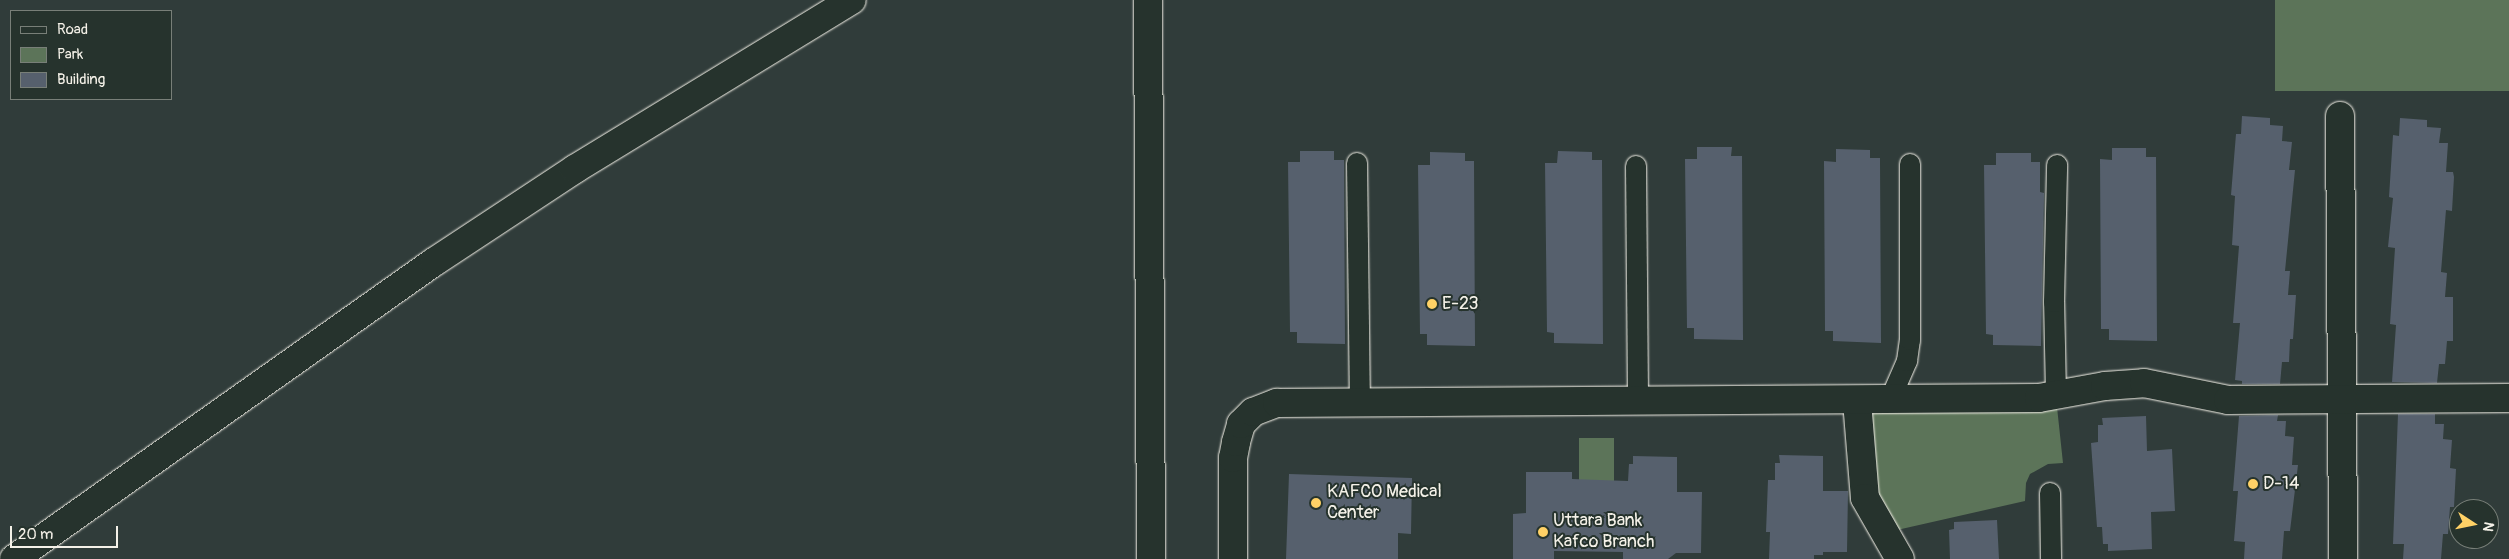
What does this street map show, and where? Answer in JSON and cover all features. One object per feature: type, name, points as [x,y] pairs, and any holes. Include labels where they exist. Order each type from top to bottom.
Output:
[{"type":"street","points":[[14,559],[434,262],[575,169],[852,0]]},
{"type":"street","points":[[1148,0],[1150,559]]},
{"type":"street","points":[[2340,116],[2343,559]]},
{"type":"street","points":[[1233,559],[1233,458],[1241,424],[1265,405],[2039,398],[2056,394],[2144,383],[2228,400],[2509,398]]},
{"type":"street","points":[[1857,400],[1865,498],[1900,559]]},
{"type":"lane","points":[[1357,163],[1360,403]]},
{"type":"lane","points":[[1890,400],[1907,361],[1910,340],[1910,164]]},
{"type":"lane","points":[[2056,394],[2054,302],[2057,164]]},
{"type":"lane","points":[[1636,166],[1638,401]]},
{"type":"lane","points":[[2050,493],[2051,559]]},
{"type":"green space","points":[[2275,0],[2509,0],[2509,91],[2275,91]]},
{"type":"green space","points":[[2057,407],[2063,463],[2048,464],[2030,474],[2026,483],[2025,501],[1897,530],[1877,496],[1869,412]]},
{"type":"green space","points":[[1579,438],[1614,438],[1614,509],[1579,509]]},
{"type":"building","points":[[2242,116],[2270,118],[2270,125],[2283,126],[2282,141],[2292,142],[2289,170],[2295,170],[2285,271],[2290,271],[2288,295],[2296,295],[2293,339],[2290,339],[2289,362],[2282,362],[2280,384],[2242,384],[2242,381],[2235,380],[2240,323],[2233,323],[2239,246],[2232,245],[2235,196],[2231,195],[2236,134],[2241,134]]},
{"type":"building","points":[[2400,118],[2427,120],[2427,127],[2441,128],[2439,143],[2448,143],[2446,172],[2453,172],[2454,177],[2452,211],[2446,210],[2441,272],[2447,273],[2445,297],[2453,297],[2453,341],[2447,341],[2445,364],[2439,364],[2437,383],[2392,382],[2396,325],[2390,324],[2395,248],[2388,247],[2393,198],[2389,197],[2393,135],[2399,136]]},
{"type":"building","points":[[1697,147],[1732,147],[1731,156],[1742,156],[1743,340],[1694,339],[1694,328],[1687,328],[1685,159],[1697,159]]},
{"type":"building","points":[[2112,148],[2146,148],[2146,157],[2156,157],[2157,341],[2109,340],[2109,329],[2101,329],[2100,159],[2112,160]]},
{"type":"building","points":[[1836,149],[1870,150],[1870,158],[1880,158],[1881,343],[1833,341],[1833,331],[1825,331],[1824,161],[1836,162]]},
{"type":"building","points":[[1300,151],[1334,151],[1334,160],[1344,160],[1345,344],[1297,343],[1297,332],[1290,332],[1288,162],[1300,162]]},
{"type":"building","points":[[1558,151],[1592,152],[1592,160],[1602,160],[1603,344],[1554,343],[1554,333],[1547,332],[1545,163],[1557,163]]},
{"type":"building","points":[[1430,152],[1465,153],[1465,161],[1474,161],[1475,346],[1427,345],[1427,334],[1420,334],[1418,165],[1430,165]]},
{"type":"building","points":[[1996,153],[2031,153],[2031,162],[2040,162],[2040,192],[2044,193],[2041,346],[1993,345],[1993,335],[1986,334],[1984,165],[1996,165]]},
{"type":"building","points":[[2398,414],[2435,414],[2435,424],[2444,424],[2443,439],[2452,440],[2450,468],[2456,469],[2454,499],[2449,499],[2448,534],[2443,534],[2441,559],[2403,559],[2404,544],[2393,544]]},
{"type":"building","name":"D-14","points":[[2278,415],[2277,421],[2286,421],[2285,436],[2294,437],[2292,465],[2298,465],[2290,531],[2284,531],[2282,559],[2244,559],[2245,542],[2234,541],[2238,491],[2233,491],[2239,416]]},
{"type":"building","points":[[2146,416],[2147,451],[2172,449],[2175,511],[2151,512],[2152,549],[2108,551],[2108,544],[2103,544],[2102,527],[2097,527],[2091,443],[2098,442],[2098,425],[2103,425],[2102,418]]},
{"type":"building","points":[[1779,455],[1823,456],[1823,491],[1848,491],[1847,552],[1823,552],[1823,555],[1814,555],[1814,559],[1769,559],[1770,532],[1766,532],[1768,480],[1775,480],[1775,463],[1780,463]]},
{"type":"building","points":[[1633,456],[1677,457],[1677,492],[1702,492],[1701,553],[1676,553],[1668,559],[1623,559],[1623,552],[1554,551],[1554,559],[1513,559],[1513,514],[1526,513],[1526,472],[1572,472],[1572,479],[1628,481],[1629,464],[1633,464]]},
{"type":"building","name":"KAFCO Medical Center","points":[[1289,474],[1412,478],[1411,534],[1398,533],[1398,559],[1286,559]]},
{"type":"building","points":[[1997,520],[1999,559],[1950,559],[1949,530],[1954,529],[1954,522]]},
{"type":"place","name":"E-23","points":[[1432,304]]},
{"type":"place","name":"D-14","points":[[2253,484]]},
{"type":"place","name":"KAFCO Medical Center","points":[[1316,503]]},
{"type":"place","name":"Uttara Bank Kafco Branch","points":[[1543,532]]}]
